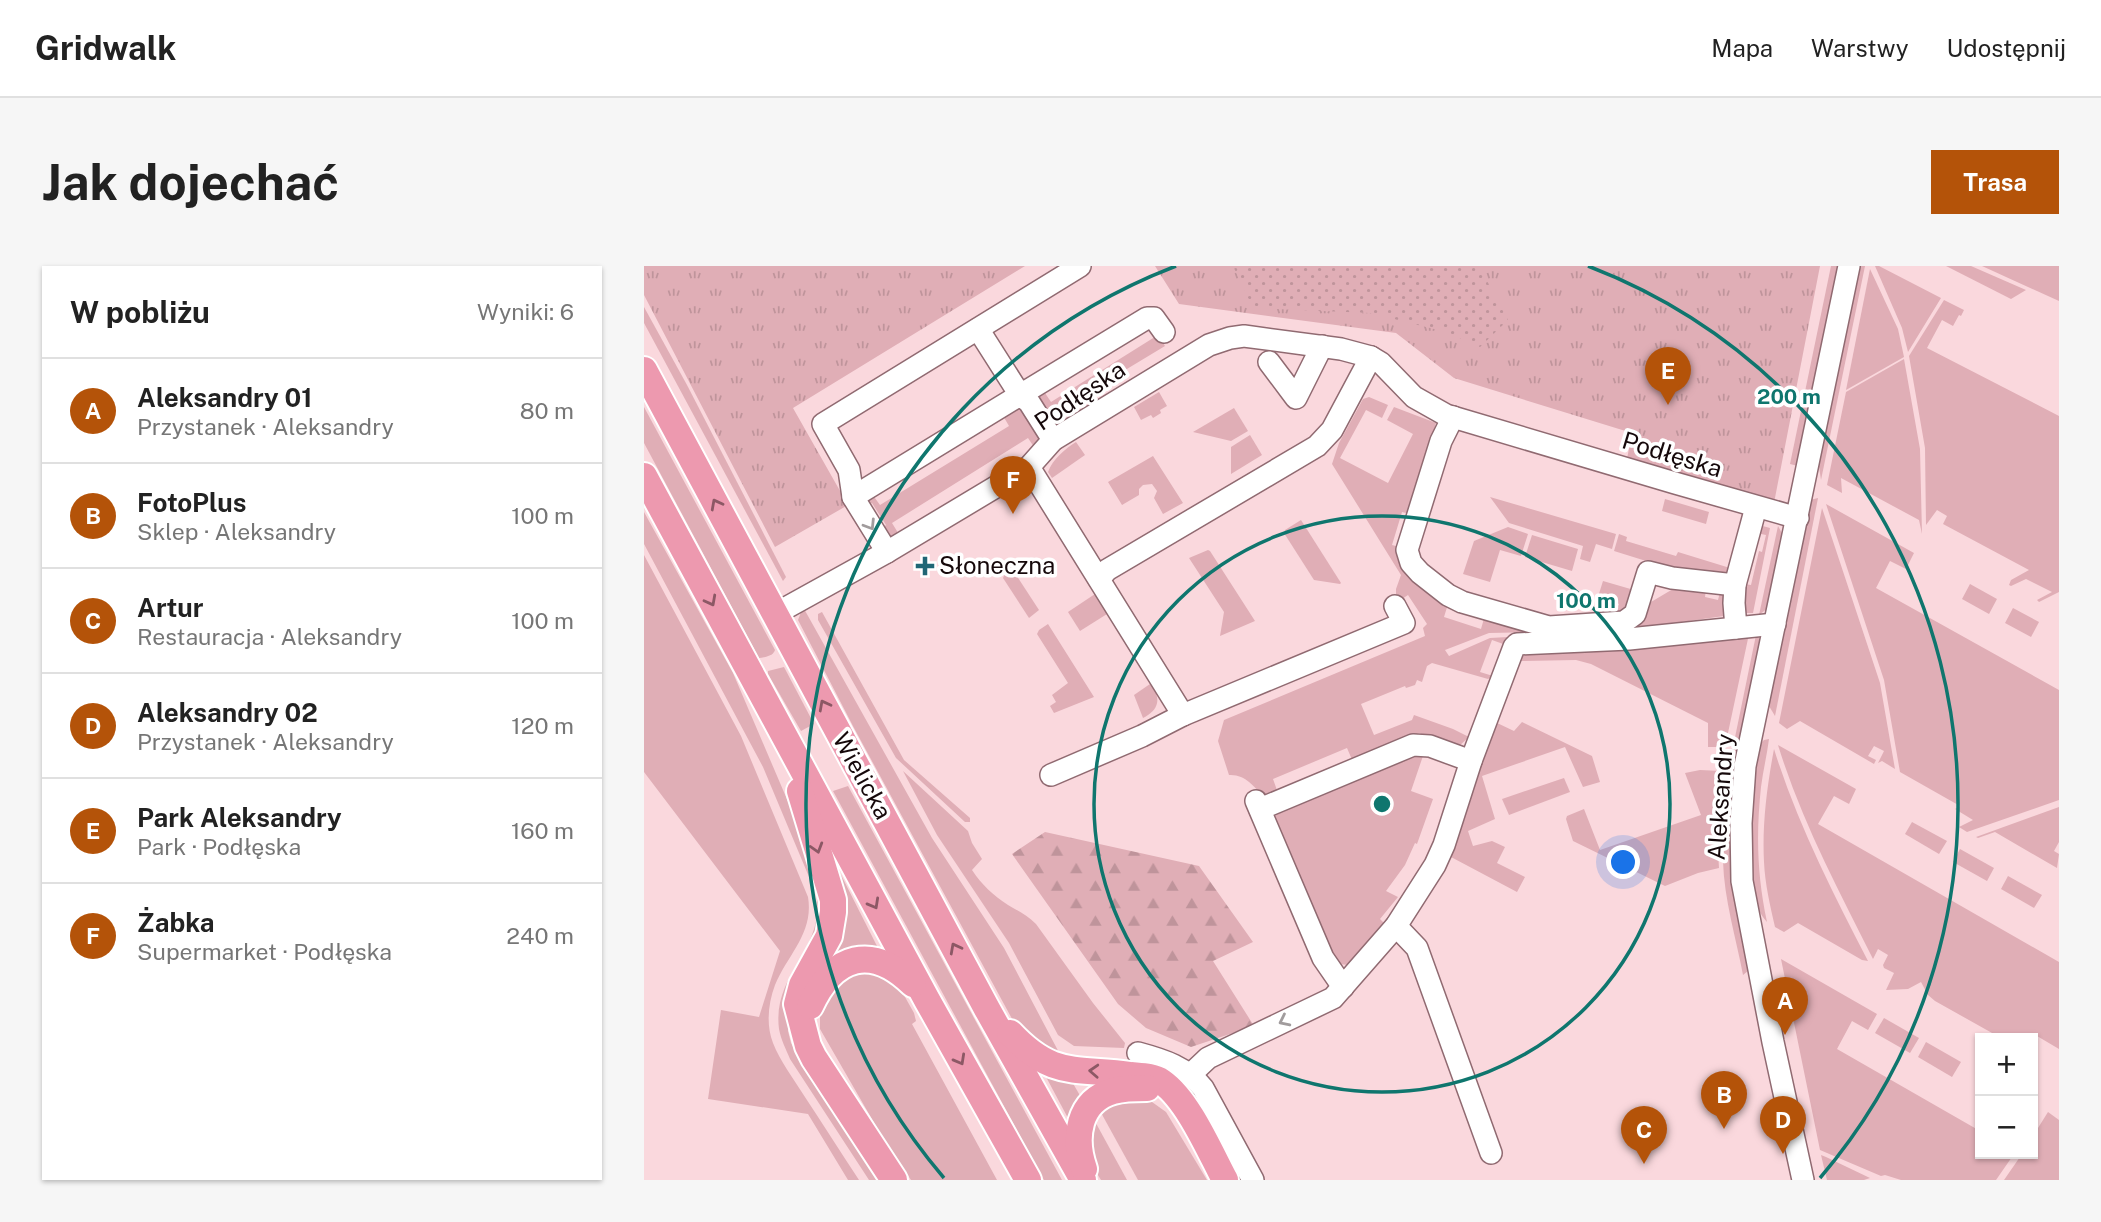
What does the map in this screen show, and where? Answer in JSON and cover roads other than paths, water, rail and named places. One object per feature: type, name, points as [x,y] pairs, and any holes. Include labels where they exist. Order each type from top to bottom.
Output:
[{"type":"main road","name":"Wielicka","points":[[644,370],[987,1009],[1085,1180]]},
{"type":"main road","name":"Wielicka","points":[[644,476],[927,1000],[1028,1180]]},
{"type":"main road","points":[[784,736],[833,900],[829,936],[799,993],[797,1004],[808,1046],[814,1058],[894,1180]]},
{"type":"main road","points":[[803,1023],[815,996],[829,975],[846,962],[865,958],[875,959],[894,968],[919,989],[927,1000]]},
{"type":"main road","points":[[987,1009],[1022,1046],[1048,1064],[1062,1069],[1149,1077],[1164,1084],[1191,1116],[1226,1180]]},
{"type":"main road","points":[[1085,1180],[1078,1131],[1081,1119],[1091,1104],[1107,1093],[1127,1088],[1161,1090],[1178,1099]]},
{"type":"street","points":[[887,552],[853,498],[849,470],[823,424],[1080,266]]},
{"type":"street","name":"Aleksandry","points":[[1803,1180],[1742,881],[1741,823],[1745,766],[1849,266]]},
{"type":"street","points":[[853,498],[1147,318],[1154,318],[1164,332]]},
{"type":"street","points":[[978,329],[1020,395],[1029,402],[1053,440]]},
{"type":"street","name":"Podłęska","points":[[775,614],[887,552],[1029,467],[1053,440],[1219,340],[1244,336],[1357,352],[1381,363],[1414,397],[1453,416],[1798,518]]},
{"type":"street","points":[[1269,362],[1296,398],[1322,346]]},
{"type":"street","points":[[1099,579],[1107,570],[1307,454],[1324,441],[1371,357]]},
{"type":"street","points":[[1453,416],[1441,441],[1407,550],[1411,563],[1420,573],[1455,599],[1549,626],[1625,622],[1634,614],[1648,572],[1672,578],[1735,585]]},
{"type":"street","points":[[1029,467],[1183,715]]},
{"type":"street","points":[[1736,628],[1735,585],[1756,507]]},
{"type":"street","points":[[1051,775],[1142,736],[1183,715],[1404,623],[1395,606]]},
{"type":"street","points":[[1190,1074],[1208,1058],[1333,998],[1396,926],[1435,865],[1444,845],[1471,761],[1517,644],[1629,639],[1775,624]]},
{"type":"street","points":[[1343,987],[1323,958],[1258,805],[1413,745],[1430,746],[1471,761]]},
{"type":"street","points":[[1396,926],[1417,948],[1491,1153]]},
{"type":"street","points":[[1138,1053],[1163,1059],[1190,1074],[1203,1088],[1253,1180]]},
{"type":"place","name":"Park Aleksandry","points":[[1668,405]]},
{"type":"place","name":"Żabka","points":[[1013,514]]},
{"type":"place","name":"Słoneczna","points":[[925,566]]},
{"type":"place","name":"Aleksandry 01","points":[[1785,1035]]},
{"type":"place","name":"FotoPlus","points":[[1724,1129]]},
{"type":"place","name":"Aleksandry 02","points":[[1783,1154]]},
{"type":"place","name":"Artur","points":[[1644,1164]]}]
